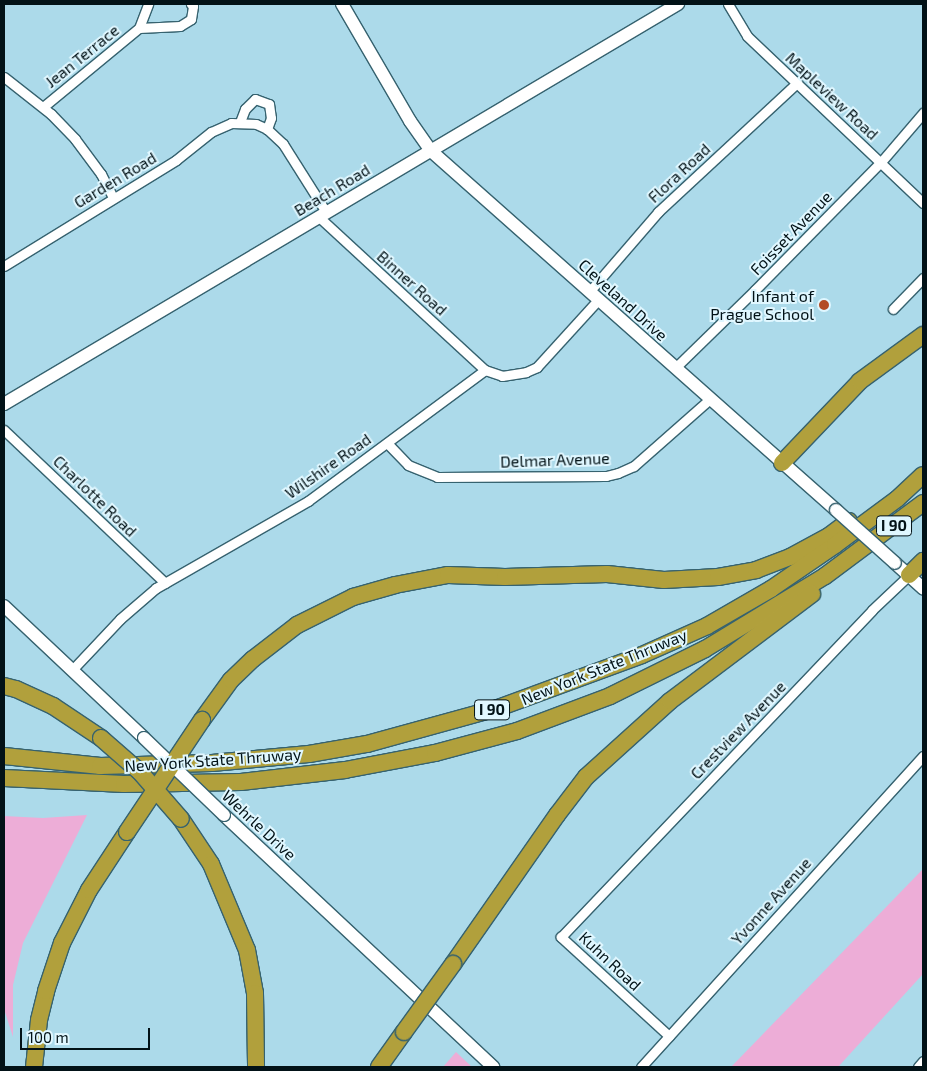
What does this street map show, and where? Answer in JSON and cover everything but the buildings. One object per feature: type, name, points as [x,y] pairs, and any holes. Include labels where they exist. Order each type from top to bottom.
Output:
[{"type":"highway","points":[[782,462],[860,381],[923,335]]},
{"type":"highway","points":[[34,1067],[42,1010],[62,943],[89,890],[202,720],[232,680],[253,658],[297,625],[353,597],[395,584],[448,575],[505,577],[607,574],[664,580],[718,577],[756,570],[790,557],[828,536],[887,494],[923,462]]},
{"type":"highway","name":"New York State Thruway","points":[[4,756],[100,766],[212,763],[309,754],[366,744],[498,708],[642,655],[707,626],[771,589],[836,545],[897,499],[923,475]]},
{"type":"highway","name":"New York State Thruway","points":[[4,778],[124,784],[241,782],[345,770],[435,753],[517,732],[610,696],[705,649],[825,576],[864,549],[923,503]]},
{"type":"highway","points":[[379,1067],[586,777],[670,700],[826,584],[864,549]]},
{"type":"highway","points":[[909,575],[923,561]]},
{"type":"highway","points":[[4,686],[16,689],[53,706],[101,738],[140,772],[181,819],[211,864],[247,950],[255,993],[256,1067]]},
{"type":"street","name":"Jean Terrace","points":[[43,107],[139,28],[148,4]]},
{"type":"street","name":"Jean Terrace","points":[[139,28],[180,26],[191,19],[193,6],[191,4]]},
{"type":"street","name":"Cleveland Drive","points":[[342,4],[410,122],[430,150],[923,588]]},
{"type":"street","name":"Beach Road","points":[[4,404],[678,4]]},
{"type":"street","name":"Mapleview Road","points":[[728,4],[747,36],[923,203]]},
{"type":"street","points":[[4,77],[43,107],[74,138],[101,174],[113,198]]},
{"type":"street","name":"Flora Road","points":[[594,296],[658,212],[797,83]]},
{"type":"street","points":[[240,122],[245,110],[256,99],[268,104],[271,118],[267,129]]},
{"type":"street","name":"Foisset Avenue","points":[[675,368],[881,162],[923,113]]},
{"type":"street","name":"Garden Road","points":[[4,266],[176,160],[211,132],[222,126],[240,122],[256,124],[267,129],[283,144],[322,215]]},
{"type":"street","name":"Binner Road","points":[[322,215],[485,370]]},
{"type":"street","points":[[893,309],[923,278]]},
{"type":"street","points":[[485,370],[502,376],[526,372],[537,367],[594,296]]},
{"type":"street","name":"Wilshire Road","points":[[72,670],[120,618],[165,584],[308,501],[485,370]]},
{"type":"street","name":"Delmar Avenue","points":[[388,443],[408,465],[437,477],[606,476],[634,466],[710,399]]},
{"type":"street","name":"Charlotte Road","points":[[4,430],[165,584]]},
{"type":"street","name":"Crestview Avenue","points":[[590,907],[872,610],[909,575]]},
{"type":"street","name":"Wehrle Drive","points":[[4,606],[493,1067]]},
{"type":"street","name":"Yvonne Avenue","points":[[642,1067],[923,756]]},
{"type":"street","name":"Kuhn Road","points":[[590,907],[562,937],[670,1036]]},
{"type":"street","points":[[918,1067],[923,1061]]},
{"type":"shaded area","points":[[87,815],[23,943],[13,985],[13,1037],[4,1009],[4,816],[43,818]]},
{"type":"shaded area","points":[[923,869],[923,974],[838,1067],[731,1067]]},
{"type":"shaded area","points":[[456,1052],[472,1067],[443,1067]]},
{"type":"place","name":"Infant of Prague School","points":[[824,305]]}]
